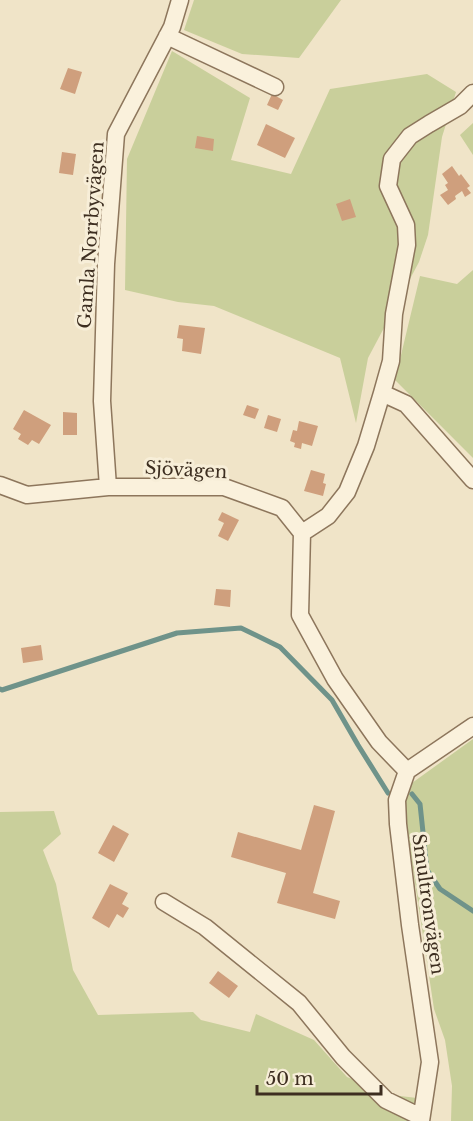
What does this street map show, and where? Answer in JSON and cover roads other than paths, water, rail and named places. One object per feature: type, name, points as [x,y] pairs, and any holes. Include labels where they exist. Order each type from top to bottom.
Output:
[{"type":"street","name":"Gamla Norrbyvägen","points":[[108,487],[102,401],[106,264],[116,134],[172,27],[180,0]]},
{"type":"street","points":[[167,36],[274,87]]},
{"type":"street","points":[[473,93],[460,106],[410,136],[392,159],[388,186],[406,225],[407,245],[394,314],[391,361],[366,446],[347,492],[328,516],[302,533],[300,615],[335,679],[379,742],[407,771],[473,726]]},
{"type":"street","points":[[382,393],[406,404],[473,480]]},
{"type":"street","name":"Sjövägen","points":[[0,485],[27,495],[108,487],[224,487],[282,508],[302,533]]},
{"type":"street","name":"Smultronvägen","points":[[407,771],[397,800],[398,824],[430,1062],[421,1119]]},
{"type":"street","points":[[164,902],[205,927],[299,1003],[343,1057],[386,1101],[421,1119]]},
{"type":"waterway","points":[[0,689],[177,633],[241,628],[280,647],[332,700],[388,793]]},
{"type":"waterway","points":[[412,794],[420,804],[427,870],[440,889],[473,911]]}]
